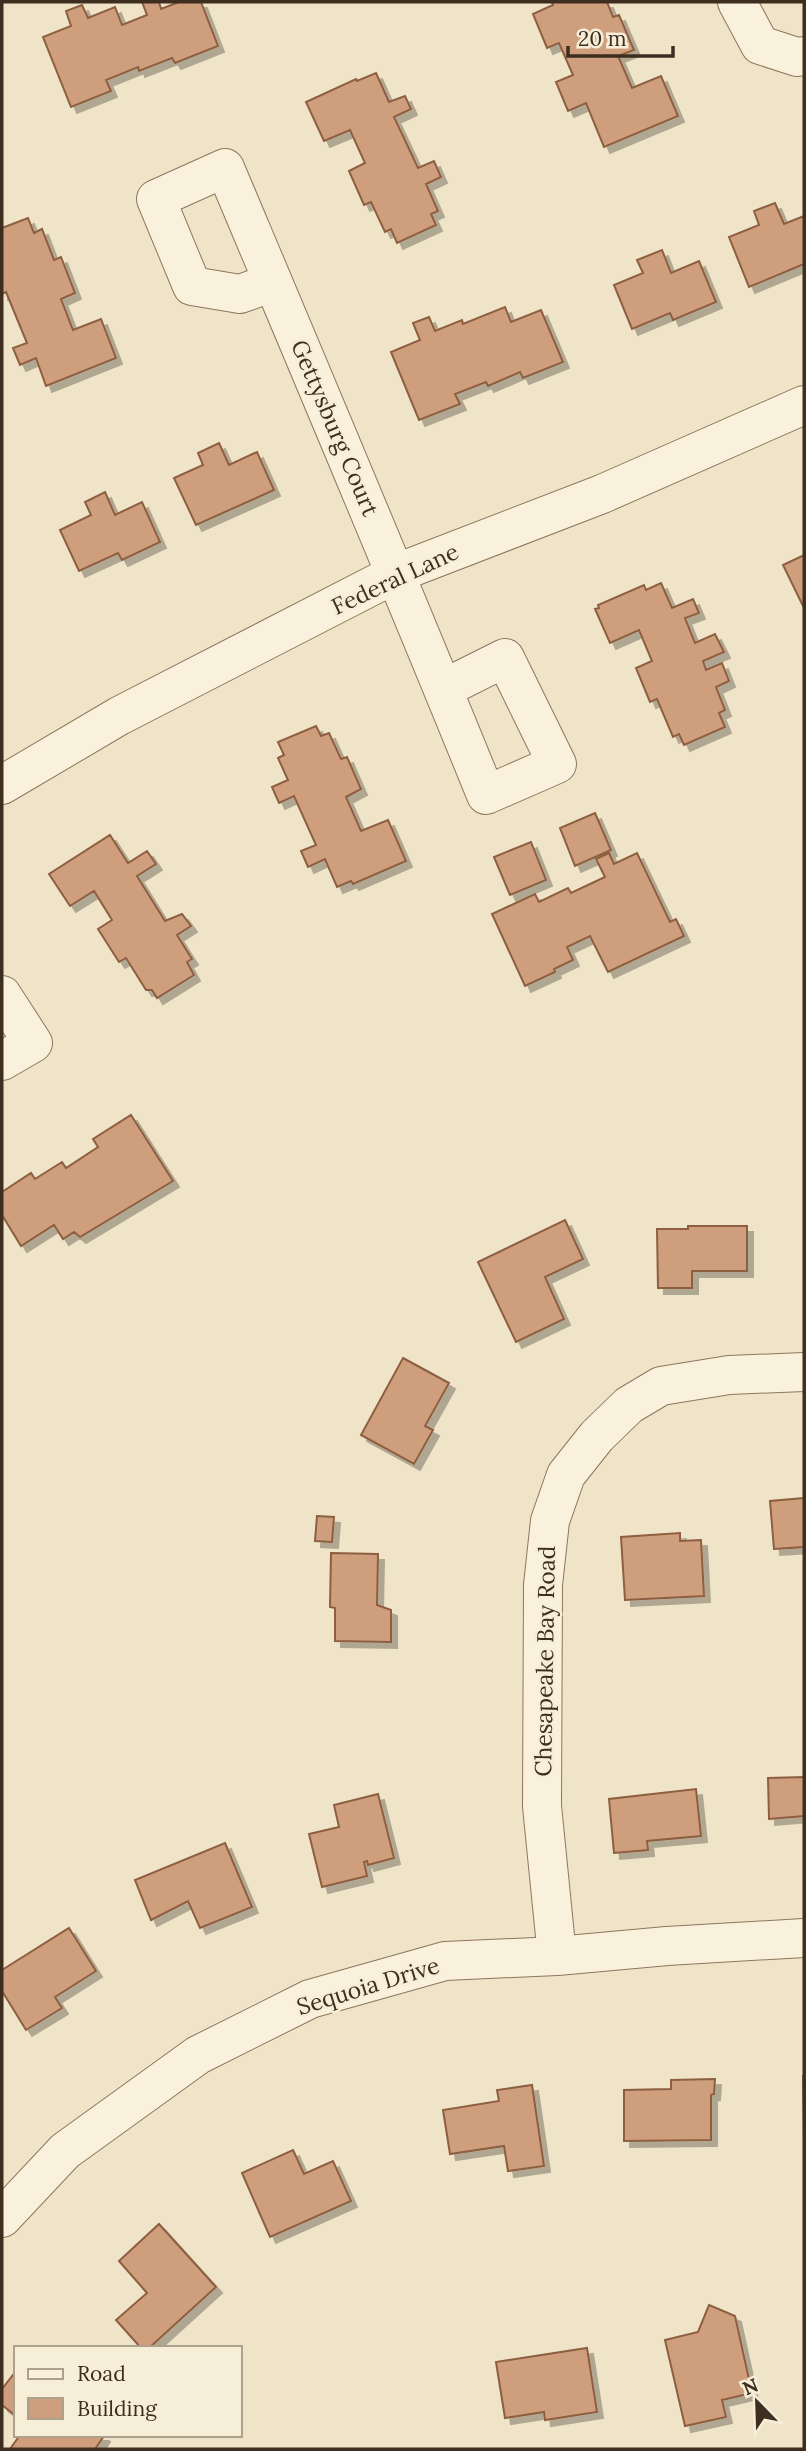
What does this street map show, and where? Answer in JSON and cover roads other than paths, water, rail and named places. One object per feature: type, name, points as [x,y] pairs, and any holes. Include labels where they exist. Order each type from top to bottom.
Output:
[{"type":"street","points":[[737,2],[760,45],[797,57],[804,56]]},
{"type":"street","name":"Gettysburg Court","points":[[273,282],[397,573],[443,689]]},
{"type":"street","name":"Federal Lane","points":[[2,785],[119,716],[397,573],[602,494],[804,405]]},
{"type":"street","points":[[2,995],[33,1043],[2,1061]]},
{"type":"street","name":"Chesapeake Bay Road","points":[[558,1956],[542,1806],[543,1584],[550,1521],[566,1475],[597,1436],[629,1405],[661,1386],[729,1375],[804,1372]]},
{"type":"street","name":"Sequoia Drive","points":[[2,2218],[65,2151],[198,2055],[310,1999],[445,1961],[558,1956],[804,1938]]}]
